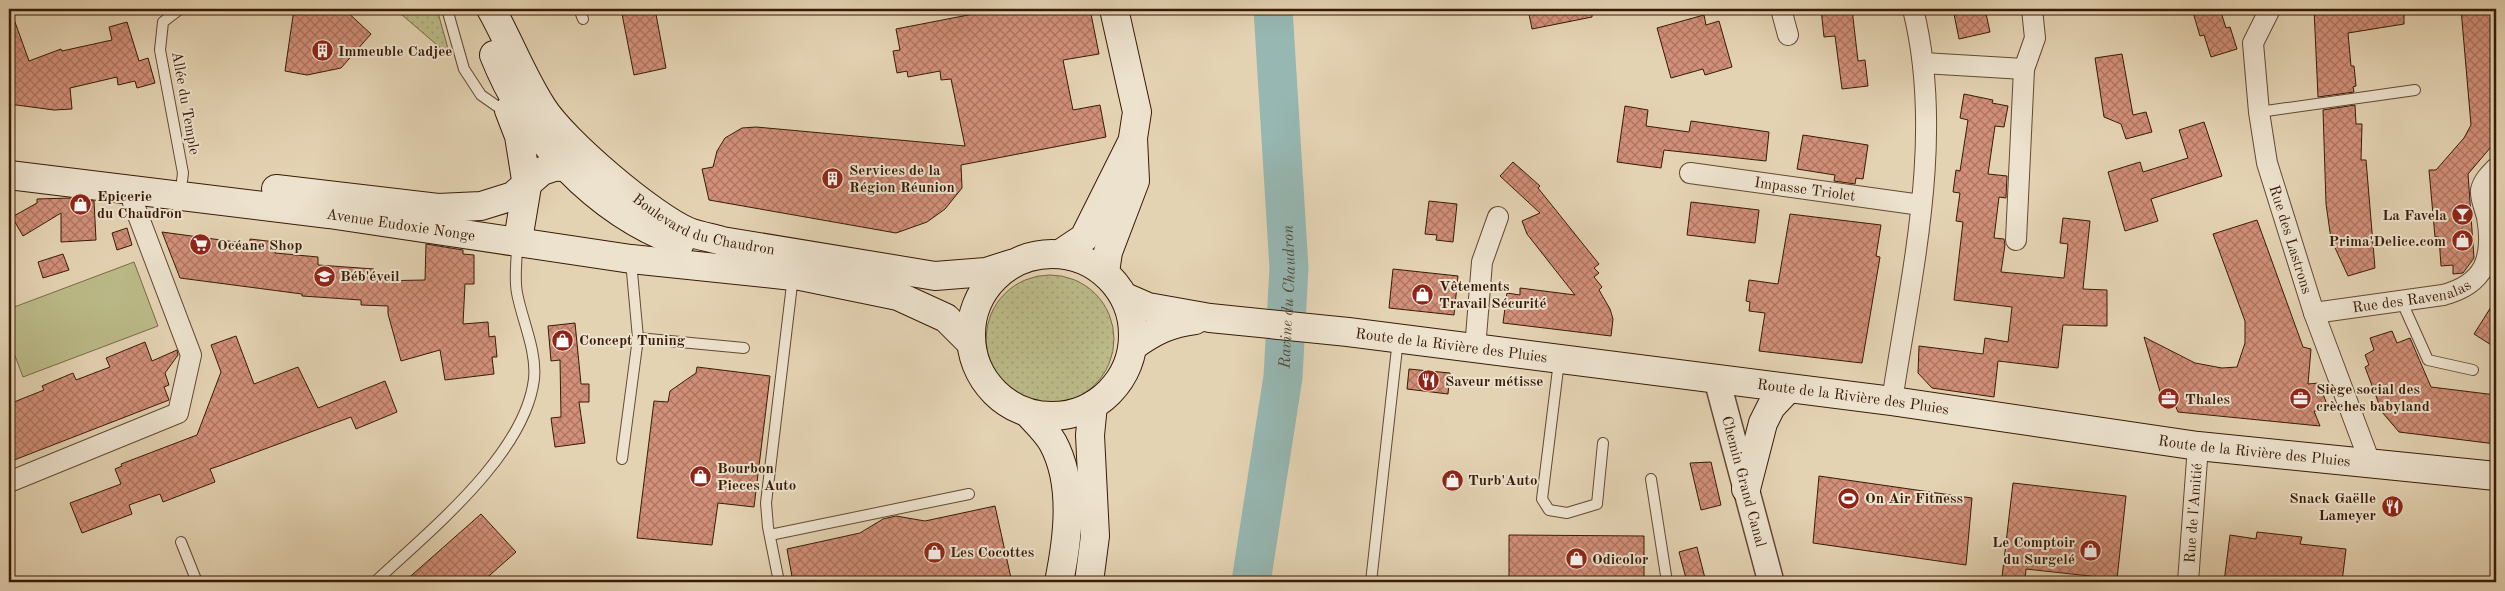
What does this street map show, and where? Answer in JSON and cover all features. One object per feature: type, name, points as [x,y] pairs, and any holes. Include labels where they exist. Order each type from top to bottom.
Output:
[{"type":"main road","name":"Boulevard du Chaudron","points":[[483,9],[494,57],[519,108],[551,151],[594,193],[635,223],[657,234],[694,248],[793,276],[859,287],[898,296],[946,318],[970,342]]},
{"type":"main road","name":"Boulevard du Chaudron","points":[[491,9],[512,53],[543,109],[573,143],[614,179],[662,216],[689,232],[722,242],[935,276],[986,272],[1011,264]]},
{"type":"main road","points":[[1105,272],[1108,252],[1135,181],[1133,138],[1137,112],[1114,9]]},
{"type":"main road","points":[[494,57],[500,86],[521,144],[527,186],[518,240]]},
{"type":"main road","points":[[1060,254],[1084,238],[1133,138]]},
{"type":"main road","name":"Avenue Eudoxie Nonge","points":[[9,157],[182,181],[331,194],[438,208],[481,206],[513,196],[527,186],[542,171],[567,166],[587,166],[614,179]]},
{"type":"main road","name":"Avenue Eudoxie Nonge","points":[[9,175],[518,240],[631,259],[793,276]]},
{"type":"main road","points":[[1060,254],[1084,260],[1105,272],[1125,297],[1133,321],[1133,346],[1126,371],[1110,392],[1093,405],[1065,416],[1041,416],[1028,413],[1000,398],[985,383],[975,363],[970,342],[973,311],[988,284],[1011,264],[1035,255],[1060,254]]},
{"type":"main road","name":"Route de la Rivière des Pluies","points":[[1125,297],[1148,307],[1210,318],[1398,338],[1892,402],[2198,446],[2371,465],[2496,476]]},
{"type":"main road","name":"Route de la Rivière des Pluies","points":[[1133,346],[1158,329],[1175,322],[1210,318]]},
{"type":"main road","points":[[1746,489],[1762,424],[1771,407],[1788,389]]},
{"type":"main road","points":[[1089,582],[1095,526],[1090,435],[1093,405]]},
{"type":"main road","points":[[1028,413],[1052,440],[1060,458],[1066,481],[1066,531],[1059,582]]},
{"type":"street","points":[[1781,9],[1788,35]]},
{"type":"street","points":[[1892,402],[1921,205],[1926,148],[1923,63],[1913,9]]},
{"type":"street","points":[[2016,240],[2024,69],[2035,38],[2032,9]]},
{"type":"street","name":"Rue des Lastrons","points":[[2270,9],[2253,43],[2259,112],[2272,183],[2314,313],[2371,465]]},
{"type":"street","points":[[1923,63],[2024,69]]},
{"type":"street","name":"Rue des Ravenalas","points":[[2314,313],[2458,291],[2483,272],[2487,257],[2487,219],[2481,191],[2487,178],[2496,168]]},
{"type":"street","name":"Impasse Triolet","points":[[1690,173],[1921,205]]},
{"type":"street","points":[[9,482],[178,414],[191,355],[128,189]]},
{"type":"street","points":[[1475,349],[1482,262],[1498,217]]},
{"type":"street","name":"Chemin Grand Canal","points":[[1717,380],[1771,582]]},
{"type":"street","name":"Rue de l'Amitié","points":[[2188,582],[2198,446]]},
{"type":"lane","name":"Allée du Temple","points":[[180,9],[163,22],[160,50],[183,173],[182,181]]},
{"type":"lane","points":[[446,9],[464,69],[481,95],[511,117]]},
{"type":"lane","points":[[579,9],[583,19]]},
{"type":"lane","points":[[2259,112],[2415,90]]},
{"type":"lane","points":[[375,582],[472,489],[493,463],[524,417],[534,378],[533,361],[516,290],[518,240]]},
{"type":"lane","points":[[622,459],[638,338],[631,259]]},
{"type":"lane","points":[[779,582],[766,503],[793,276]]},
{"type":"lane","points":[[2401,300],[2428,360],[2473,370]]},
{"type":"lane","points":[[638,338],[744,348]]},
{"type":"lane","points":[[1379,582],[1371,582],[1398,338]]},
{"type":"lane","points":[[1559,360],[1542,499],[1549,510],[1567,513],[1597,504],[1603,443]]},
{"type":"lane","points":[[1651,480],[1667,582]]},
{"type":"lane","points":[[770,535],[969,494]]},
{"type":"lane","points":[[181,542],[197,582]]},
{"type":"shaded area","points":[[395,9],[437,9],[450,56]]},
{"type":"shaded area","points":[[134,262],[158,326],[23,377],[9,340],[9,309]]},
{"type":"shaded area","points":[[1050,275],[1074,280],[1095,294],[1109,315],[1114,339],[1109,363],[1095,384],[1074,398],[1050,403],[1026,398],[1005,384],[991,363],[986,339],[991,315],[1005,294],[1026,280]]},
{"type":"building","name":"Immeuble Cadjee","points":[[294,9],[344,9],[371,34],[341,68],[307,75],[285,71]]},
{"type":"building","points":[[621,9],[655,9],[666,68],[634,75]]},
{"type":"building","points":[[999,9],[1090,9],[1099,54],[1063,60],[1073,110],[1100,105],[1106,137],[961,165],[962,188],[945,209],[927,222],[896,233],[709,200],[702,169],[713,167],[717,151],[725,138],[742,128],[756,127],[965,146],[951,79],[941,80],[940,71],[908,77],[907,71],[897,73],[893,51],[900,50],[896,29]]},
{"type":"building","points":[[1528,9],[1592,9],[1592,17],[1532,29]]},
{"type":"building","points":[[1821,9],[1852,9],[1858,61],[1865,60],[1868,86],[1842,89],[1835,36],[1824,37]]},
{"type":"building","points":[[1953,9],[1985,9],[1990,32],[1959,39]]},
{"type":"building","points":[[2192,9],[2220,9],[2226,28],[2230,27],[2237,49],[2211,57],[2204,35],[2200,36]]},
{"type":"building","points":[[2314,9],[2404,9],[2404,24],[2348,33],[2351,66],[2354,66],[2356,86],[2353,87],[2354,92],[2318,97]]},
{"type":"building","points":[[2461,9],[2496,9],[2496,141],[2468,174],[2474,258],[2463,273],[2453,274],[2453,265],[2441,266],[2439,237],[2435,237],[2429,170],[2436,170],[2464,138],[2471,125]]},
{"type":"building","points":[[11,11],[29,61],[61,49],[62,51],[112,40],[109,27],[127,22],[139,61],[148,58],[155,83],[137,88],[135,81],[118,85],[117,77],[70,88],[72,109],[54,110],[9,104],[9,12]]},
{"type":"building","points":[[1704,15],[1706,25],[1719,21],[1732,67],[1705,75],[1703,69],[1671,78],[1657,28]]},
{"type":"building","points":[[2122,54],[2133,115],[2146,112],[2152,132],[2126,139],[2121,124],[2104,117],[2095,58]]},
{"type":"building","points":[[1964,94],[1993,100],[1992,103],[2008,106],[2004,127],[1995,126],[1988,174],[2007,176],[2006,198],[1999,197],[1994,238],[2004,239],[2005,245],[2001,272],[2064,278],[2068,244],[2060,243],[2063,218],[2090,221],[2083,289],[2107,290],[2107,326],[2063,325],[2058,368],[1998,361],[1994,397],[1932,388],[1918,373],[1919,346],[1983,354],[1985,338],[2008,342],[2012,307],[1954,300],[1963,222],[1956,221],[1960,193],[1953,192],[1956,170],[1960,171],[1968,120],[1960,118]]},
{"type":"building","points":[[2355,105],[2356,124],[2362,124],[2361,160],[2366,160],[2375,268],[2348,276],[2331,239],[2326,204],[2323,110]]},
{"type":"building","points":[[1625,106],[1648,110],[1646,126],[1689,132],[1691,121],[1769,132],[1766,161],[1664,150],[1661,168],[1617,162]]},
{"type":"building","points":[[2204,122],[2222,176],[2151,199],[2158,221],[2125,231],[2108,172],[2140,162],[2143,172],[2188,158],[2179,130]]},
{"type":"building","points":[[1803,135],[1868,145],[1863,179],[1856,178],[1855,184],[1834,181],[1835,175],[1797,169]]},
{"type":"building","points":[[1513,162],[1540,186],[1538,188],[1599,264],[1594,268],[1599,273],[1594,277],[1602,287],[1599,290],[1610,309],[1613,319],[1611,336],[1503,323],[1507,293],[1520,295],[1520,288],[1575,295],[1527,234],[1522,221],[1540,213],[1500,176]]},
{"type":"building","points":[[71,198],[94,201],[96,240],[61,242],[61,213],[23,236],[12,217],[37,203],[37,199]]},
{"type":"building","points":[[1429,201],[1457,204],[1453,242],[1436,240],[1437,235],[1425,234]]},
{"type":"building","points":[[1691,202],[1759,210],[1755,243],[1687,235]]},
{"type":"building","points":[[1790,214],[1881,225],[1876,256],[1880,257],[1862,363],[1759,351],[1765,313],[1749,311],[1750,302],[1746,301],[1749,280],[1778,284]]},
{"type":"building","points":[[2257,220],[2303,347],[2311,349],[2308,384],[2319,383],[2329,410],[2314,411],[2320,426],[2178,412],[2175,405],[2164,405],[2144,337],[2195,363],[2222,368],[2237,367],[2245,343],[2245,321],[2213,234]]},
{"type":"building","points":[[127,228],[132,245],[117,250],[112,233]]},
{"type":"building","points":[[162,232],[250,244],[250,239],[276,242],[275,253],[318,257],[318,265],[374,269],[374,281],[425,280],[426,244],[463,250],[463,254],[474,255],[474,284],[465,284],[463,324],[488,322],[489,337],[495,336],[497,357],[492,357],[494,374],[445,380],[440,350],[401,361],[388,314],[388,306],[361,305],[361,300],[302,296],[302,294],[180,278]]},
{"type":"building","points":[[63,254],[69,270],[43,278],[38,262]]},
{"type":"building","points":[[1393,269],[1458,276],[1454,315],[1389,308]]},
{"type":"building","points":[[2496,299],[2496,348],[2474,334]]},
{"type":"building","points":[[575,323],[581,384],[589,384],[589,402],[579,402],[585,443],[555,447],[551,418],[561,417],[560,360],[551,361],[548,326]]},
{"type":"building","points":[[2392,331],[2397,343],[2410,338],[2431,387],[2496,395],[2496,444],[2399,432],[2382,412],[2365,367],[2369,365],[2365,355],[2374,350],[2370,338]]},
{"type":"building","points":[[236,336],[254,384],[298,367],[318,408],[385,381],[397,412],[356,429],[351,417],[210,469],[215,482],[163,502],[160,494],[129,505],[132,514],[82,533],[70,503],[121,484],[115,469],[122,466],[121,464],[197,435],[221,372],[211,345]]},
{"type":"building","points":[[145,342],[152,361],[177,350],[178,355],[165,373],[169,385],[164,387],[169,400],[9,462],[9,404],[44,390],[42,386],[73,373],[76,380],[110,367],[106,358]]},
{"type":"building","name":"Bourbon Pieces Auto","points":[[697,367],[770,376],[754,507],[718,503],[712,545],[637,538],[654,401],[668,402],[670,391],[696,373]]},
{"type":"building","points":[[1409,369],[1450,373],[1448,394],[1407,389]]},
{"type":"building","points":[[1711,462],[1721,505],[1701,510],[1690,463]]},
{"type":"building","points":[[1819,476],[1972,498],[1966,565],[1813,543]]},
{"type":"building","points":[[2013,483],[2126,496],[2117,579],[2026,569],[2025,580],[2002,577]]},
{"type":"building","points":[[995,506],[1011,578],[989,582],[793,582],[787,549],[860,533],[883,519],[896,516],[925,521]]},
{"type":"building","points":[[481,514],[516,552],[482,582],[404,582]]},
{"type":"building","points":[[2257,532],[2302,537],[2300,544],[2346,549],[2342,582],[2224,582],[2230,535],[2256,539]]},
{"type":"building","name":"Odicolor","points":[[1509,535],[1644,536],[1644,582],[1509,582]]},
{"type":"building","points":[[1697,547],[1706,582],[1687,582],[1679,552]]},
{"type":"waterway","name":"Ravine du Chaudron","points":[[1251,582],[1283,377],[1289,268],[1273,9]]},
{"type":"place","name":"Immeuble Cadjee","points":[[322,51]]},
{"type":"place","name":"Services de la Région Réunion","points":[[833,179]]},
{"type":"place","name":"Epicerie du Chaudron","points":[[81,205]]},
{"type":"place","name":"La Favela","points":[[2463,215]]},
{"type":"place","name":"Prima'Delice.com","points":[[2462,241]]},
{"type":"place","name":"Océane Shop","points":[[201,245]]},
{"type":"place","name":"Béb'éveil","points":[[324,276]]},
{"type":"place","name":"Vêtements Travail Sécurité","points":[[1423,295]]},
{"type":"place","name":"Concept Tuning","points":[[563,340]]},
{"type":"place","name":"Saveur métisse","points":[[1429,381]]},
{"type":"place","name":"Siège social des crèches babyland","points":[[2300,398]]},
{"type":"place","name":"Thales","points":[[2169,399]]},
{"type":"place","name":"Bourbon Pieces Auto","points":[[701,477]]},
{"type":"place","name":"Turb'Auto","points":[[1452,480]]},
{"type":"place","name":"On Air Fitness","points":[[1849,498]]},
{"type":"place","name":"Snack Gaëlle Lameyer","points":[[2392,507]]},
{"type":"place","name":"Le Comptoir du Surgelé","points":[[2091,551]]},
{"type":"place","name":"Les Cocottes","points":[[934,552]]},
{"type":"place","name":"Odicolor","points":[[1576,559]]}]
